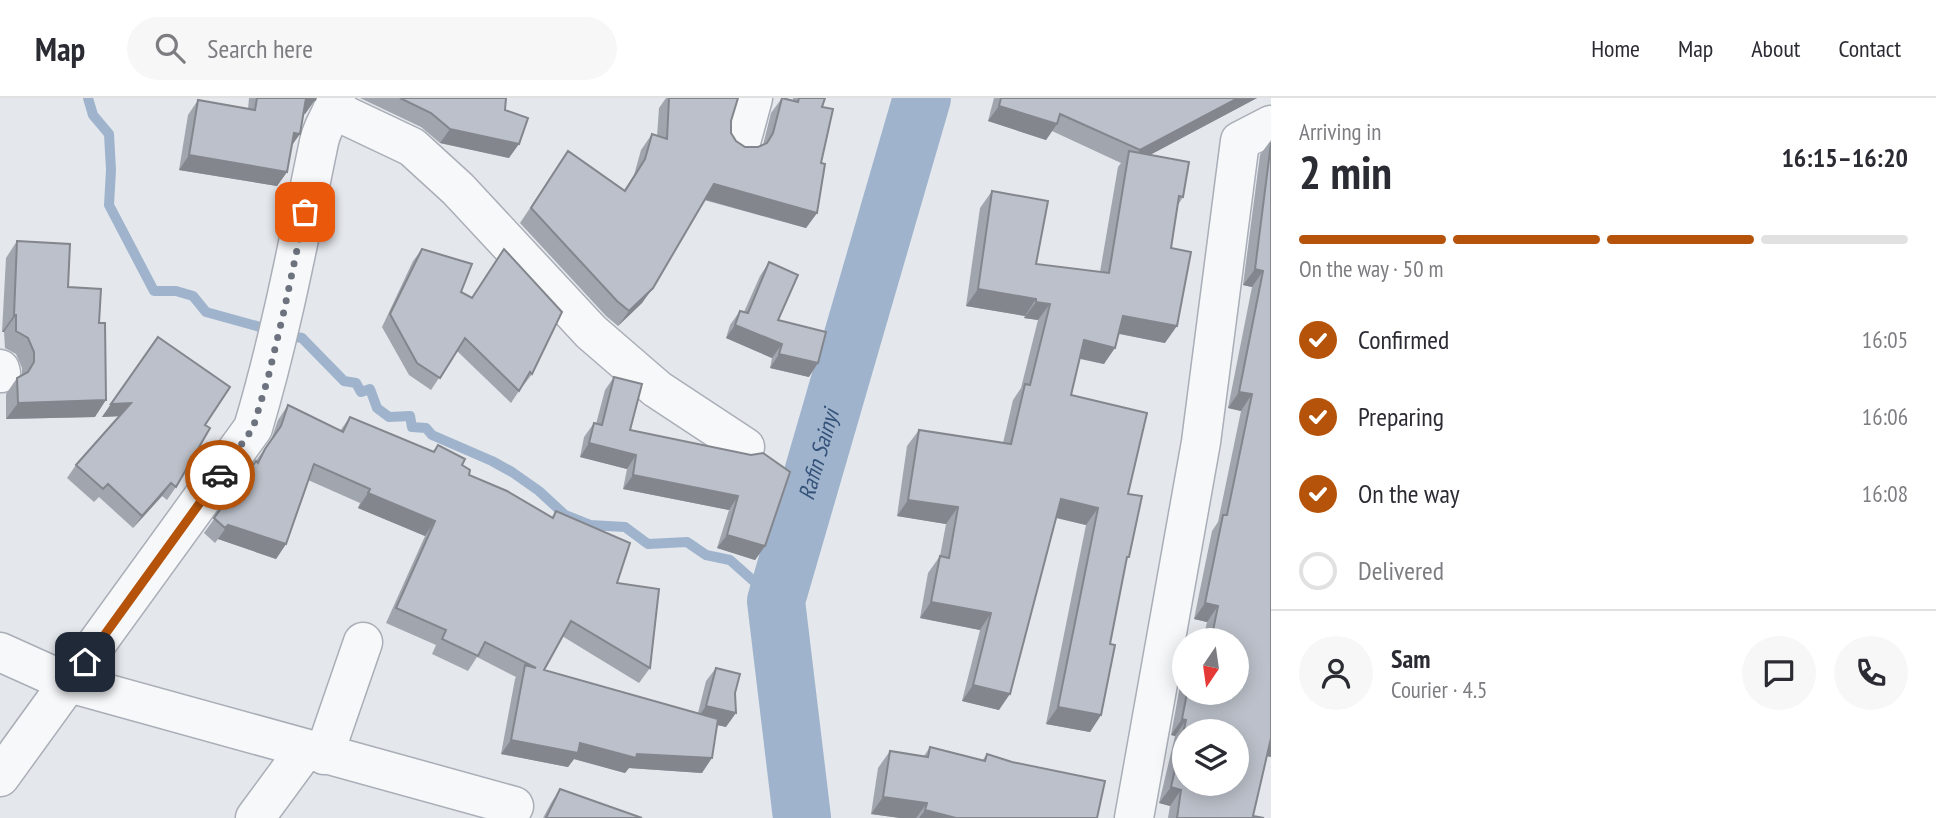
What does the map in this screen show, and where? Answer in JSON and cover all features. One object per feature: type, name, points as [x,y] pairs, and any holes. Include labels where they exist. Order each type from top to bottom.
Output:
[{"type":"street","points":[[740,142],[753,98]]},
{"type":"street","points":[[0,777],[253,428],[289,288],[320,136],[335,104],[412,147],[457,189],[591,332],[657,389],[745,447]]},
{"type":"street","points":[[1134,818],[1201,442],[1240,141],[1271,125]]},
{"type":"street","points":[[255,818],[314,752],[363,642]]},
{"type":"street","points":[[0,652],[69,683],[514,806],[508,818]]},
{"type":"building","points":[[257,98],[306,98],[300,134],[294,133],[287,172],[189,155],[198,100],[255,110]]},
{"type":"building","points":[[400,98],[506,98],[505,110],[528,118],[519,144],[450,129],[431,113]]},
{"type":"building","points":[[669,98],[738,98],[731,121],[731,133],[736,141],[745,147],[758,147],[767,143],[773,133],[782,98],[798,102],[799,98],[825,98],[822,107],[833,109],[821,163],[825,164],[817,213],[714,184],[653,288],[629,311],[531,208],[568,151],[625,191],[645,159],[652,134],[667,139]]},
{"type":"building","points":[[1001,98],[1238,98],[1140,150],[1060,114],[1057,124],[999,106]]},
{"type":"building","points":[[1271,143],[1271,738],[1253,816],[1264,818],[1177,818],[1180,796],[1249,796],[1249,719],[1182,719],[1185,705],[1250,705],[1250,628],[1213,628],[1218,606],[1205,603],[1223,515],[1227,515],[1252,394],[1239,392],[1263,271],[1255,269]]},
{"type":"building","points":[[1129,151],[1189,162],[1183,197],[1179,196],[1171,248],[1191,252],[1177,326],[1123,316],[1115,348],[1084,340],[1071,395],[1147,413],[1128,494],[1142,496],[1110,644],[1115,645],[1101,715],[1058,707],[1098,508],[1061,499],[1010,694],[973,685],[991,613],[931,602],[940,556],[949,558],[958,507],[908,500],[919,430],[1011,444],[1025,384],[1030,385],[1050,304],[978,289],[992,191],[1048,201],[1036,264],[1109,273]]},
{"type":"building","points":[[17,241],[70,244],[68,287],[101,289],[99,323],[105,323],[106,400],[18,403],[17,378],[28,372],[34,362],[34,352],[28,338],[16,331],[14,315]]},
{"type":"building","points":[[422,249],[472,264],[461,292],[472,298],[504,249],[562,312],[532,374],[530,372],[519,391],[465,338],[440,378],[417,363],[390,314]]},
{"type":"building","points":[[769,262],[798,275],[778,320],[826,332],[818,363],[779,354],[782,344],[735,325],[740,311],[748,313]]},
{"type":"building","points":[[158,337],[230,387],[205,425],[210,428],[176,487],[171,483],[142,516],[108,484],[103,489],[76,465],[131,403],[111,404]]},
{"type":"building","points":[[614,377],[642,384],[630,430],[751,455],[763,453],[790,472],[765,546],[727,535],[738,496],[633,475],[636,455],[589,443],[594,423],[602,425]]},
{"type":"building","points":[[288,405],[343,432],[350,417],[434,452],[438,445],[465,459],[462,465],[470,470],[469,475],[507,491],[553,518],[556,511],[630,543],[617,583],[659,589],[650,668],[571,621],[544,670],[718,719],[712,758],[637,754],[636,758],[580,743],[578,753],[511,740],[525,665],[536,668],[485,642],[478,656],[442,639],[446,630],[396,608],[435,521],[368,493],[370,489],[314,464],[286,544],[228,525],[225,528],[214,518],[256,461],[258,463],[281,426]]},
{"type":"building","points":[[716,668],[740,674],[735,693],[736,713],[706,706]]},
{"type":"building","points":[[930,747],[985,761],[987,754],[1012,762],[1105,781],[1097,818],[956,818],[925,810],[927,803],[883,797],[890,751],[928,757]]},
{"type":"building","points":[[560,789],[642,818],[546,818]]},
{"type":"waterway","points":[[88,98],[93,115],[109,134],[109,205],[154,291],[176,291],[193,296],[206,312],[271,330]]},
{"type":"waterway","name":"Rafin Sainyi","points":[[802,818],[776,601],[922,98]]},
{"type":"waterway","points":[[286,335],[302,338],[344,381],[356,383],[361,392],[370,389],[377,408],[389,417],[410,416],[412,427],[426,428],[432,435],[512,472],[539,491],[565,515],[590,525],[625,527],[648,544],[687,542],[706,555],[730,560],[776,601]]},
{"type":"way so far","points":[[220,475],[253,428],[268,378],[305,212]]},
{"type":"route","points":[[85,662],[220,475]]}]
